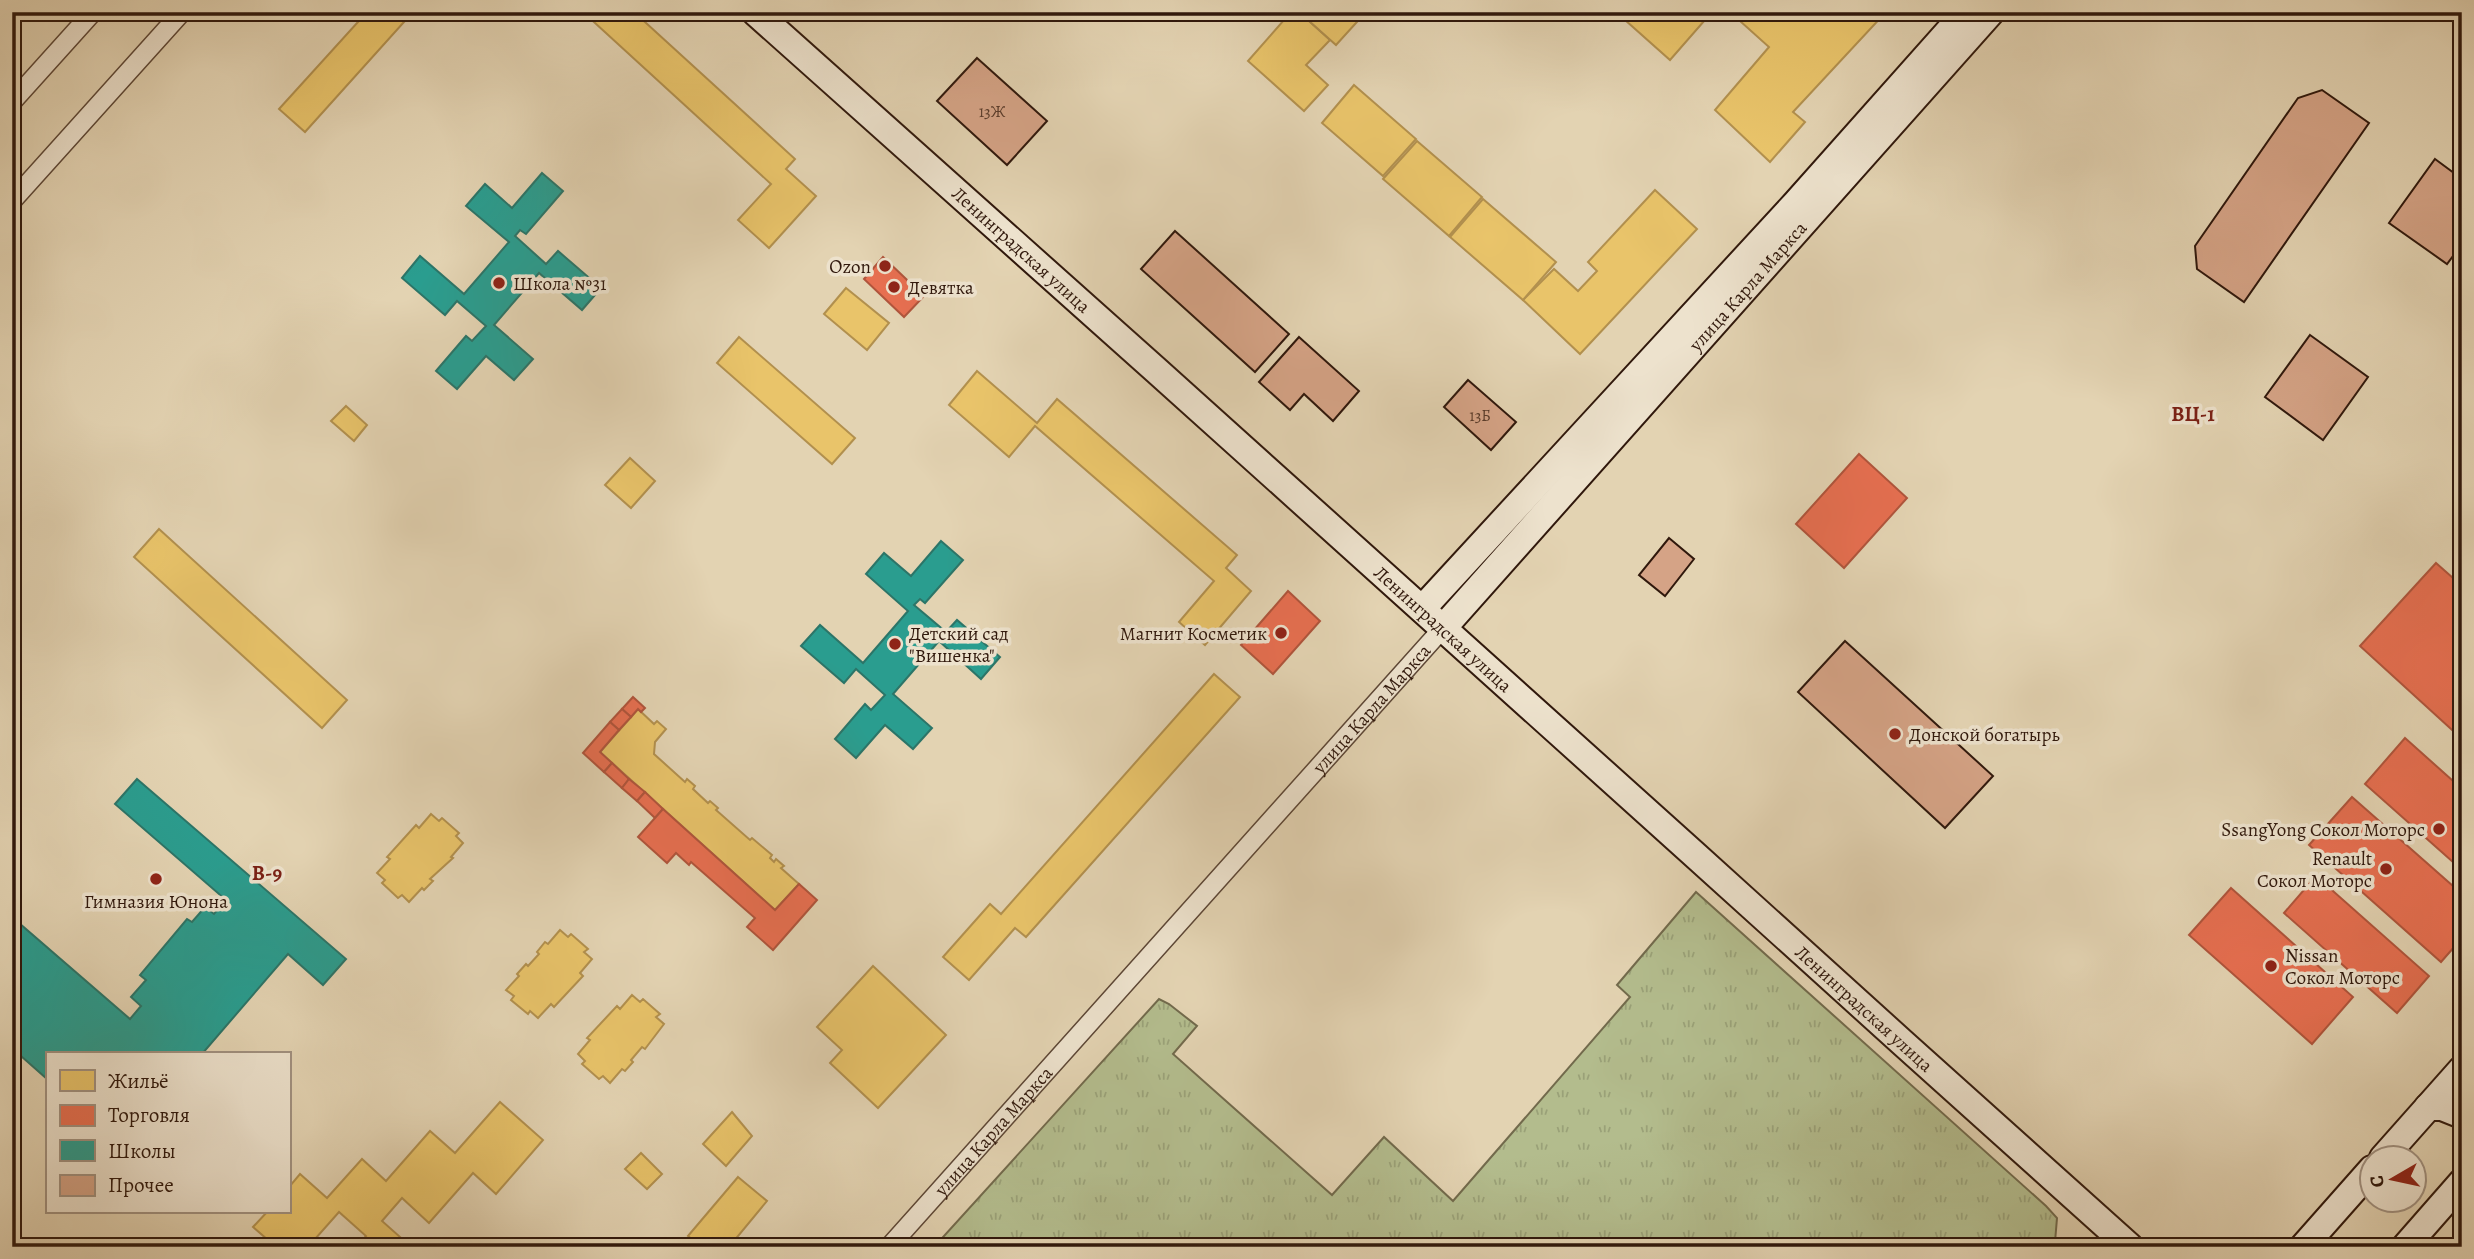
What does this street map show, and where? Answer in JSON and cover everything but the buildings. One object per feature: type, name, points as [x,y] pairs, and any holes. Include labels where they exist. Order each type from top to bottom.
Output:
[{"type":"street","points":[[12,102],[93,12]]},
{"type":"street","points":[[12,201],[182,12]]},
{"type":"street","name":"Ленинградская улица","points":[[755,12],[1422,608]]},
{"type":"street","points":[[762,12],[1444,628],[2137,1247]]},
{"type":"street","name":"улица Карла Маркса","points":[[1422,608],[1796,203],[1966,12]]},
{"type":"street","name":"улица Карла Маркса","points":[[889,1247],[1991,12]]},
{"type":"street","name":"Ленинградская улица","points":[[1444,628],[1949,1087],[2130,1247]]},
{"type":"street","points":[[2395,1144],[2462,1069]]},
{"type":"street","points":[[2428,1107],[2442,1107],[2462,1115]]},
{"type":"street","points":[[2404,1247],[2462,1182]]},
{"type":"street","points":[[2303,1247],[2358,1185]]},
{"type":"green space","points":[[1696,892],[2046,1206],[2057,1218],[2055,1242],[2050,1247],[934,1247],[1159,999],[1197,1026],[1173,1054],[1332,1195],[1384,1137],[1453,1201],[1630,997],[1617,985]]},
{"type":"place","name":"Ozon","points":[[885,266]]},
{"type":"place","name":"Школа №31","points":[[499,283]]},
{"type":"place","name":"Девятка","points":[[894,287]]},
{"type":"place","name":"Магнит Косметик","points":[[1281,633]]},
{"type":"place","name":"Детский сад \"Вишенка\"","points":[[895,644]]},
{"type":"place","name":"Донской богатырь","points":[[1895,734]]},
{"type":"place","name":"SsangYong Сокол Моторс","points":[[2439,829]]},
{"type":"place","name":"Renault Сокол Моторс","points":[[2386,869]]},
{"type":"place","name":"Гимназия Юнона","points":[[156,879]]},
{"type":"place","name":"Nissan Сокол Моторс","points":[[2271,966]]},
{"type":"district","name":"ВЦ-1","points":[[2193,414]]},
{"type":"district","name":"В-9","points":[[267,873]]}]
